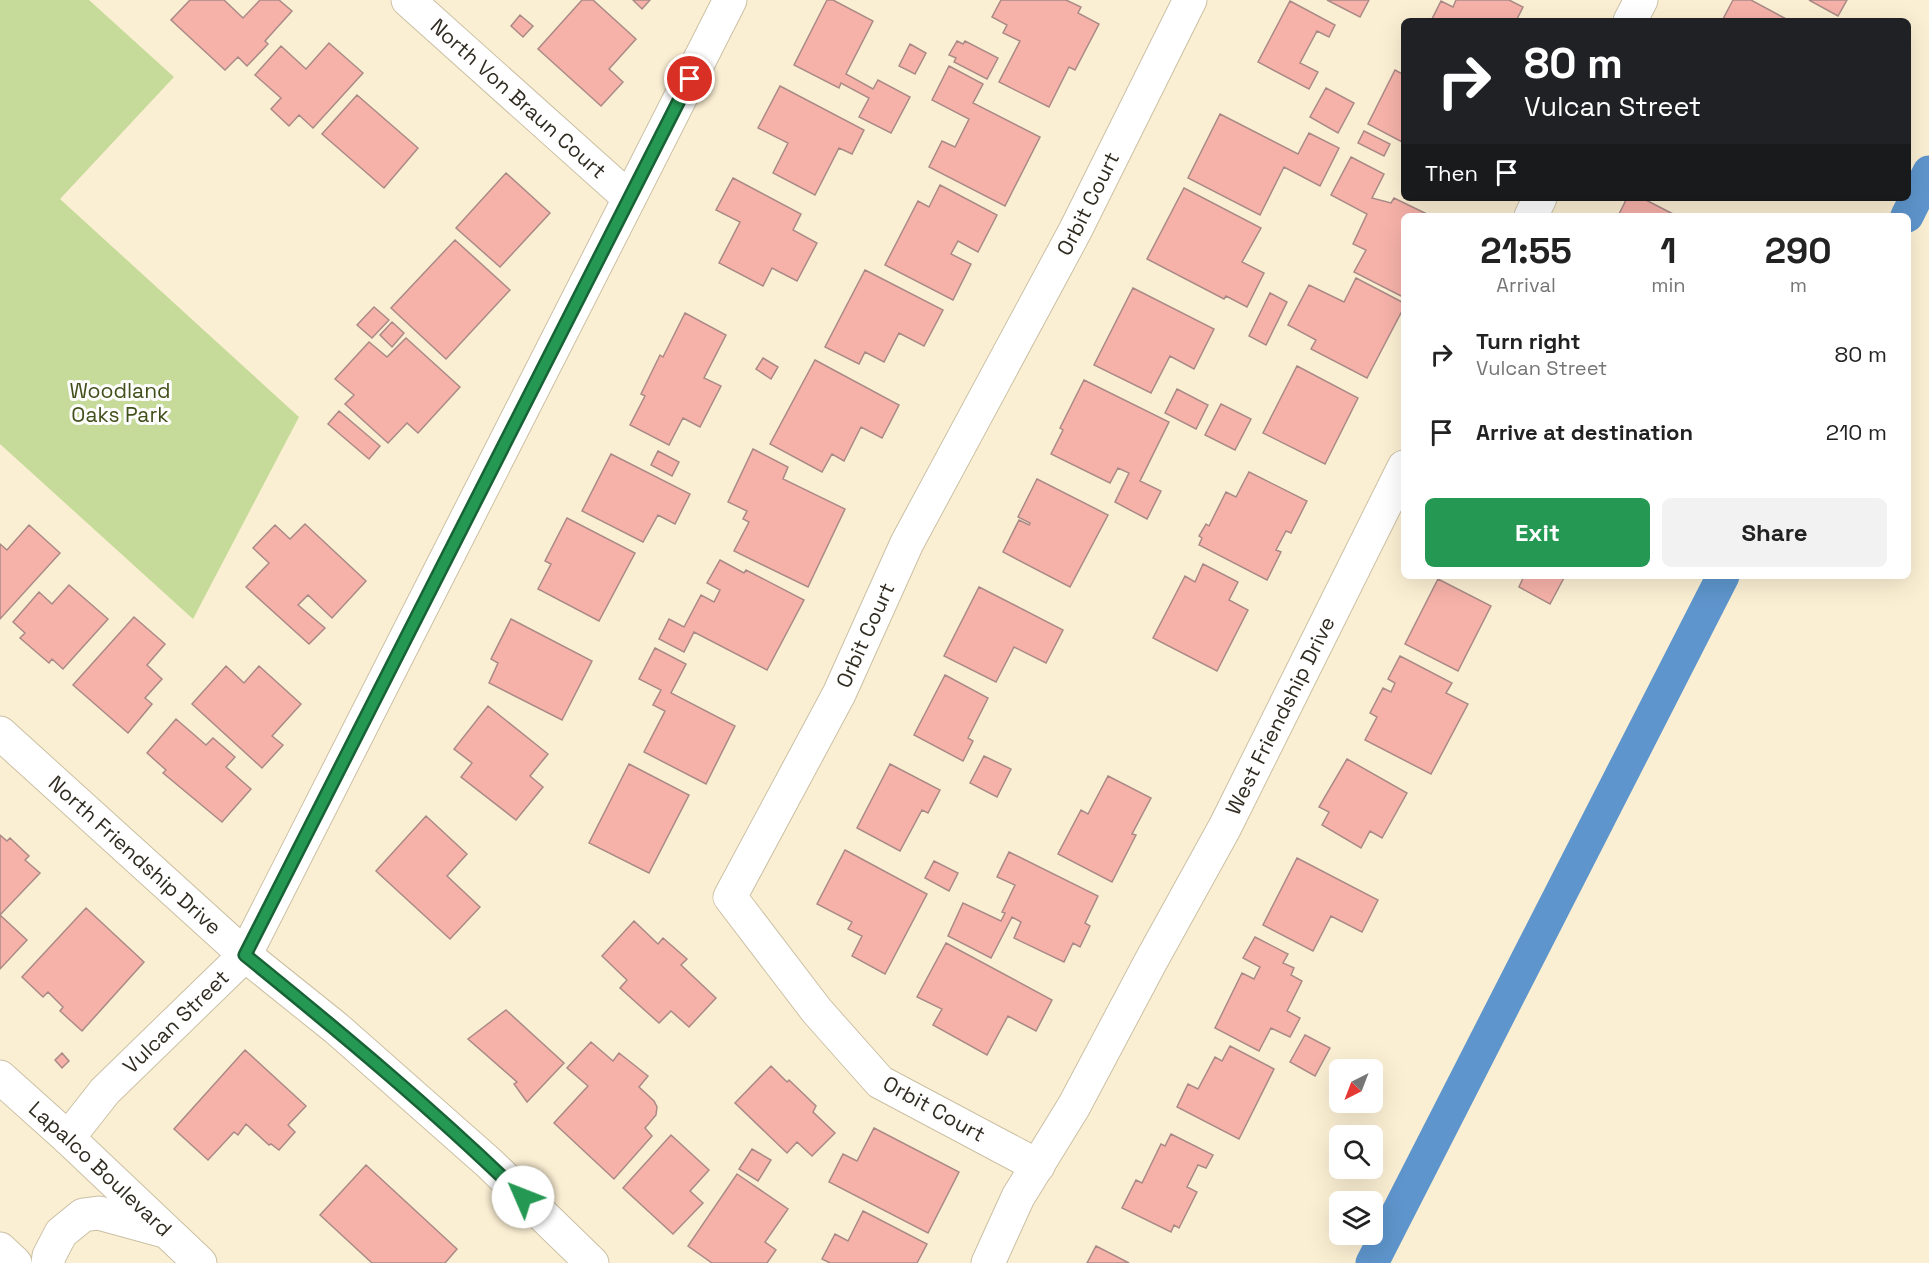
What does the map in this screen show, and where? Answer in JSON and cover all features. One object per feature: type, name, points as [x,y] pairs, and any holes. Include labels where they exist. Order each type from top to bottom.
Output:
[{"type":"street","name":"North Von Braun Court","points":[[408,0],[629,198]]},
{"type":"street","name":"Vulcan Street","points":[[68,1138],[105,1091],[245,955],[730,0]]},
{"type":"street","name":"Orbit Court","points":[[1038,1166],[880,1082],[817,1011],[730,897],[839,694],[907,543],[1075,231],[1190,0]]},
{"type":"street","points":[[1632,18],[1641,0]]},
{"type":"street","name":"West Friendship Drive","points":[[988,1263],[1018,1197],[1074,1106],[1224,828],[1401,473]]},
{"type":"street","name":"North Friendship Drive","points":[[0,733],[245,955],[336,1028],[489,1163],[592,1263]]},
{"type":"street","name":"Lapalco Boulevard","points":[[0,1077],[200,1263]]},
{"type":"street","points":[[48,1263],[49,1256],[61,1233],[83,1215],[99,1213],[166,1232]]},
{"type":"street","points":[[0,1249],[15,1263]]},
{"type":"green space","name":"Woodland Oaks Park","points":[[0,0],[89,0],[174,77],[60,199],[299,417],[193,619],[0,444]]},
{"type":"building","points":[[190,0],[224,0],[243,18],[260,0],[279,0],[292,11],[265,41],[268,44],[247,66],[238,57],[225,70],[171,20]]},
{"type":"building","points":[[582,0],[593,0],[636,39],[609,69],[623,82],[601,106],[538,49]]},
{"type":"building","points":[[633,0],[650,0],[642,9]]},
{"type":"building","points":[[827,0],[833,0],[873,21],[846,74],[873,89],[878,80],[910,97],[891,133],[859,117],[869,98],[841,83],[839,88],[794,65]]},
{"type":"building","points":[[1001,0],[1066,0],[1081,7],[1078,13],[1099,24],[1075,70],[1069,67],[1049,107],[999,82],[1020,41],[1003,33],[1007,25],[992,17]]},
{"type":"building","points":[[1327,0],[1369,0],[1360,17]]},
{"type":"building","points":[[1456,0],[1509,0],[1523,7],[1518,18],[1432,18],[1441,1],[1453,7]]},
{"type":"building","points":[[1733,0],[1751,0],[1784,18],[1724,18]]},
{"type":"building","points":[[1809,0],[1847,0],[1838,16]]},
{"type":"building","points":[[1290,1],[1335,25],[1329,37],[1317,31],[1300,63],[1318,72],[1309,89],[1258,62]]},
{"type":"building","points":[[520,15],[533,26],[523,37],[511,26]]},
{"type":"building","points":[[957,41],[963,44],[965,41],[998,58],[987,79],[954,62],[956,58],[949,55]]},
{"type":"building","points":[[329,43],[363,73],[313,128],[299,115],[289,126],[271,109],[281,98],[255,75],[281,46],[306,69]]},
{"type":"building","points":[[910,44],[926,53],[915,74],[899,66]]},
{"type":"building","points":[[949,66],[983,84],[973,103],[1040,137],[1005,206],[929,167],[942,141],[955,147],[969,119],[932,100]]},
{"type":"building","points":[[1395,70],[1401,73],[1401,141],[1368,124]]},
{"type":"building","points":[[780,86],[864,130],[852,154],[839,148],[815,195],[773,173],[788,143],[758,128]]},
{"type":"building","points":[[1326,88],[1354,103],[1338,133],[1310,117]]},
{"type":"building","points":[[357,95],[418,148],[384,188],[322,134]]},
{"type":"building","points":[[1220,114],[1298,154],[1309,133],[1339,148],[1320,186],[1284,167],[1260,215],[1188,178]]},
{"type":"building","points":[[1364,131],[1390,144],[1384,156],[1358,143]]},
{"type":"building","points":[[1351,157],[1384,174],[1372,198],[1391,203],[1394,198],[1425,213],[1401,213],[1401,296],[1354,272],[1366,250],[1353,244],[1367,214],[1331,195]]},
{"type":"building","points":[[506,173],[550,213],[500,267],[456,228]]},
{"type":"building","points":[[733,178],[801,214],[793,230],[817,243],[797,281],[772,268],[763,286],[719,263],[740,222],[716,210]]},
{"type":"building","points":[[940,185],[997,215],[978,252],[958,241],[951,254],[971,264],[953,300],[885,265],[918,201],[929,207]]},
{"type":"building","points":[[1184,188],[1261,228],[1242,262],[1264,273],[1247,307],[1226,296],[1224,299],[1147,259]]},
{"type":"building","points":[[1626,201],[1648,201],[1671,213],[1620,213]]},
{"type":"building","points":[[455,240],[510,290],[446,359],[391,308]]},
{"type":"building","points":[[865,270],[943,310],[924,346],[899,333],[884,362],[865,352],[859,364],[825,347]]},
{"type":"building","points":[[1356,278],[1401,301],[1401,313],[1367,378],[1311,349],[1316,340],[1288,325],[1309,285],[1344,302]]},
{"type":"building","points":[[1133,288],[1214,329],[1194,369],[1170,356],[1151,393],[1094,365]]},
{"type":"building","points":[[1270,293],[1287,302],[1266,345],[1249,336]]},
{"type":"building","points":[[374,307],[389,320],[372,338],[357,325]]},
{"type":"building","points":[[685,313],[726,335],[704,378],[721,386],[700,427],[683,418],[669,445],[630,425],[645,396],[641,394],[660,355],[663,357]]},
{"type":"building","points":[[392,322],[404,333],[392,347],[380,335]]},
{"type":"building","points":[[406,338],[460,387],[418,433],[407,423],[388,443],[345,404],[354,395],[335,379],[369,342],[387,357]]},
{"type":"building","points":[[763,358],[778,367],[771,379],[756,369]]},
{"type":"building","points":[[815,360],[899,405],[882,438],[861,427],[844,461],[832,454],[822,472],[770,444]]},
{"type":"building","points":[[1297,366],[1358,398],[1325,464],[1263,433]]},
{"type":"building","points":[[1084,380],[1169,422],[1140,481],[1161,491],[1147,519],[1115,502],[1129,473],[1118,468],[1110,483],[1051,454],[1063,430],[1060,428]]},
{"type":"building","points":[[1177,389],[1208,405],[1196,429],[1165,413]]},
{"type":"building","points":[[1221,404],[1251,419],[1235,450],[1205,435]]},
{"type":"building","points":[[339,411],[380,446],[369,459],[328,424]]},
{"type":"building","points":[[753,449],[788,467],[783,479],[845,509],[808,587],[734,551],[749,522],[743,519],[747,511],[728,502]]},
{"type":"building","points":[[658,451],[679,462],[672,476],[651,465]]},
{"type":"building","points":[[611,454],[690,494],[675,524],[658,515],[643,542],[582,511]]},
{"type":"building","points":[[1249,472],[1307,501],[1291,533],[1286,531],[1276,550],[1281,552],[1267,580],[1199,545],[1202,538],[1199,536],[1206,524],[1209,526],[1226,492],[1236,497]]},
{"type":"building","points":[[1037,479],[1108,515],[1070,587],[1003,552],[1019,520],[1029,525],[1030,523],[1018,517]]},
{"type":"building","points":[[567,518],[635,553],[599,621],[538,589],[551,564],[545,561]]},
{"type":"building","points":[[305,524],[366,581],[332,618],[308,595],[298,605],[325,628],[309,644],[246,587],[269,563],[253,548],[275,525],[290,539]]},
{"type":"building","points":[[29,525],[60,553],[0,619],[0,544],[7,550]]},
{"type":"building","points":[[720,560],[744,573],[746,570],[804,600],[767,670],[694,632],[684,652],[659,639],[669,619],[684,627],[701,595],[714,602],[720,590],[707,583]]},
{"type":"building","points":[[1203,564],[1238,582],[1229,600],[1248,610],[1217,671],[1153,638],[1185,576],[1195,582]]},
{"type":"building","points":[[1438,579],[1491,606],[1458,671],[1405,644]]},
{"type":"building","points":[[1523,579],[1563,579],[1550,604],[1519,587]]},
{"type":"building","points":[[69,585],[108,619],[63,669],[52,659],[49,663],[20,638],[25,633],[13,622],[39,592],[52,604]]},
{"type":"building","points":[[979,587],[1063,630],[1046,663],[1014,647],[996,682],[944,656]]},
{"type":"building","points":[[134,617],[165,644],[147,665],[162,679],[145,698],[152,704],[128,733],[73,685]]},
{"type":"building","points":[[511,619],[592,661],[562,720],[489,683],[498,663],[491,659]]},
{"type":"building","points":[[655,648],[686,664],[671,693],[735,726],[706,784],[644,752],[665,711],[653,705],[661,690],[639,679]]},
{"type":"building","points":[[1400,656],[1452,683],[1446,693],[1468,704],[1431,774],[1365,740],[1377,717],[1370,713],[1383,688],[1391,692],[1395,683],[1388,679]]},
{"type":"building","points":[[226,666],[244,683],[259,666],[301,704],[272,736],[283,745],[262,768],[192,704]]},
{"type":"building","points":[[945,675],[988,698],[968,738],[973,741],[963,761],[914,735]]},
{"type":"building","points":[[488,706],[548,754],[530,776],[543,787],[516,820],[461,777],[472,763],[454,749]]},
{"type":"building","points":[[176,719],[206,745],[213,738],[235,757],[226,767],[251,789],[222,822],[163,773],[166,770],[147,753]]},
{"type":"building","points":[[984,756],[1011,769],[997,797],[970,783]]},
{"type":"building","points":[[1347,759],[1407,793],[1382,838],[1370,831],[1361,848],[1322,825],[1329,812],[1319,807]]},
{"type":"building","points":[[629,764],[689,795],[649,873],[589,843]]},
{"type":"building","points":[[890,764],[940,790],[928,813],[922,810],[900,851],[857,828]]},
{"type":"building","points":[[1108,776],[1151,798],[1132,834],[1136,835],[1112,882],[1058,854],[1081,810],[1088,814]]},
{"type":"building","points":[[426,816],[467,854],[447,876],[480,907],[450,939],[376,871]]},
{"type":"building","points":[[0,835],[7,841],[10,838],[29,856],[25,860],[40,873],[0,915]]},
{"type":"building","points":[[845,850],[927,894],[885,974],[852,956],[862,936],[848,929],[852,922],[817,904]]},
{"type":"building","points":[[1009,852],[1098,896],[1085,923],[1090,926],[1080,947],[1073,943],[1064,962],[1014,938],[1021,922],[1012,917],[991,958],[948,936],[963,903],[1001,921],[1005,913],[1002,912],[1015,885],[997,877]]},
{"type":"building","points":[[1297,858],[1378,900],[1362,932],[1331,916],[1313,951],[1263,925]]},
{"type":"building","points":[[934,861],[958,873],[949,891],[925,878]]},
{"type":"building","points":[[86,908],[144,962],[82,1031],[60,1011],[63,1007],[48,992],[43,997],[22,977]]},
{"type":"building","points":[[0,915],[27,940],[0,969]]},
{"type":"building","points":[[634,921],[658,944],[663,938],[687,959],[681,965],[716,998],[689,1027],[671,1011],[659,1023],[620,988],[627,980],[602,956]]},
{"type":"building","points":[[1255,937],[1288,954],[1283,963],[1294,968],[1291,975],[1302,981],[1287,1011],[1300,1018],[1290,1037],[1271,1028],[1259,1051],[1215,1028],[1242,973],[1254,979],[1260,967],[1243,958]]},
{"type":"building","points":[[946,943],[1052,1000],[1036,1031],[1008,1016],[987,1055],[933,1025],[942,1009],[917,997]]},
{"type":"building","points":[[506,1010],[564,1063],[527,1102],[514,1084],[517,1082],[468,1039]]},
{"type":"building","points":[[1305,1035],[1330,1048],[1315,1076],[1290,1062]]},
{"type":"building","points":[[591,1042],[613,1061],[619,1053],[648,1076],[639,1087],[657,1107],[656,1115],[645,1128],[652,1136],[614,1179],[554,1123],[588,1086],[567,1068]]},
{"type":"building","points":[[1230,1046],[1274,1069],[1239,1139],[1177,1107],[1188,1084],[1198,1089],[1215,1057],[1222,1061]]},
{"type":"building","points":[[245,1050],[306,1106],[288,1125],[295,1132],[279,1150],[269,1145],[246,1124],[238,1135],[234,1132],[208,1160],[174,1129]]},
{"type":"building","points":[[62,1053],[69,1061],[62,1068],[55,1060]]},
{"type":"building","points":[[771,1066],[816,1106],[813,1112],[835,1133],[812,1156],[797,1142],[787,1153],[735,1103]]},
{"type":"building","points":[[874,1128],[959,1172],[928,1233],[829,1182],[843,1154],[857,1161]]},
{"type":"building","points":[[1171,1134],[1213,1155],[1206,1168],[1198,1165],[1187,1187],[1197,1192],[1179,1228],[1174,1225],[1171,1232],[1122,1208],[1136,1180],[1142,1183],[1161,1144],[1165,1146]]},
{"type":"building","points":[[671,1135],[709,1170],[690,1191],[703,1203],[673,1234],[623,1188]]},
{"type":"building","points":[[752,1149],[771,1160],[758,1181],[739,1169]]},
{"type":"building","points":[[366,1165],[457,1249],[445,1263],[372,1263],[320,1215]]},
{"type":"building","points":[[737,1174],[788,1209],[765,1242],[776,1250],[767,1263],[712,1263],[688,1246]]},
{"type":"building","points":[[863,1211],[927,1244],[917,1263],[830,1263],[822,1259],[835,1234],[848,1241]]},
{"type":"building","points":[[1096,1246],[1129,1263],[1087,1263]]},
{"type":"waterway","points":[[1908,213],[1929,172]]},
{"type":"waterway","points":[[1372,1263],[1721,579]]},
{"type":"route","points":[[523,1197],[489,1163],[336,1028],[245,955],[690,79]]}]
